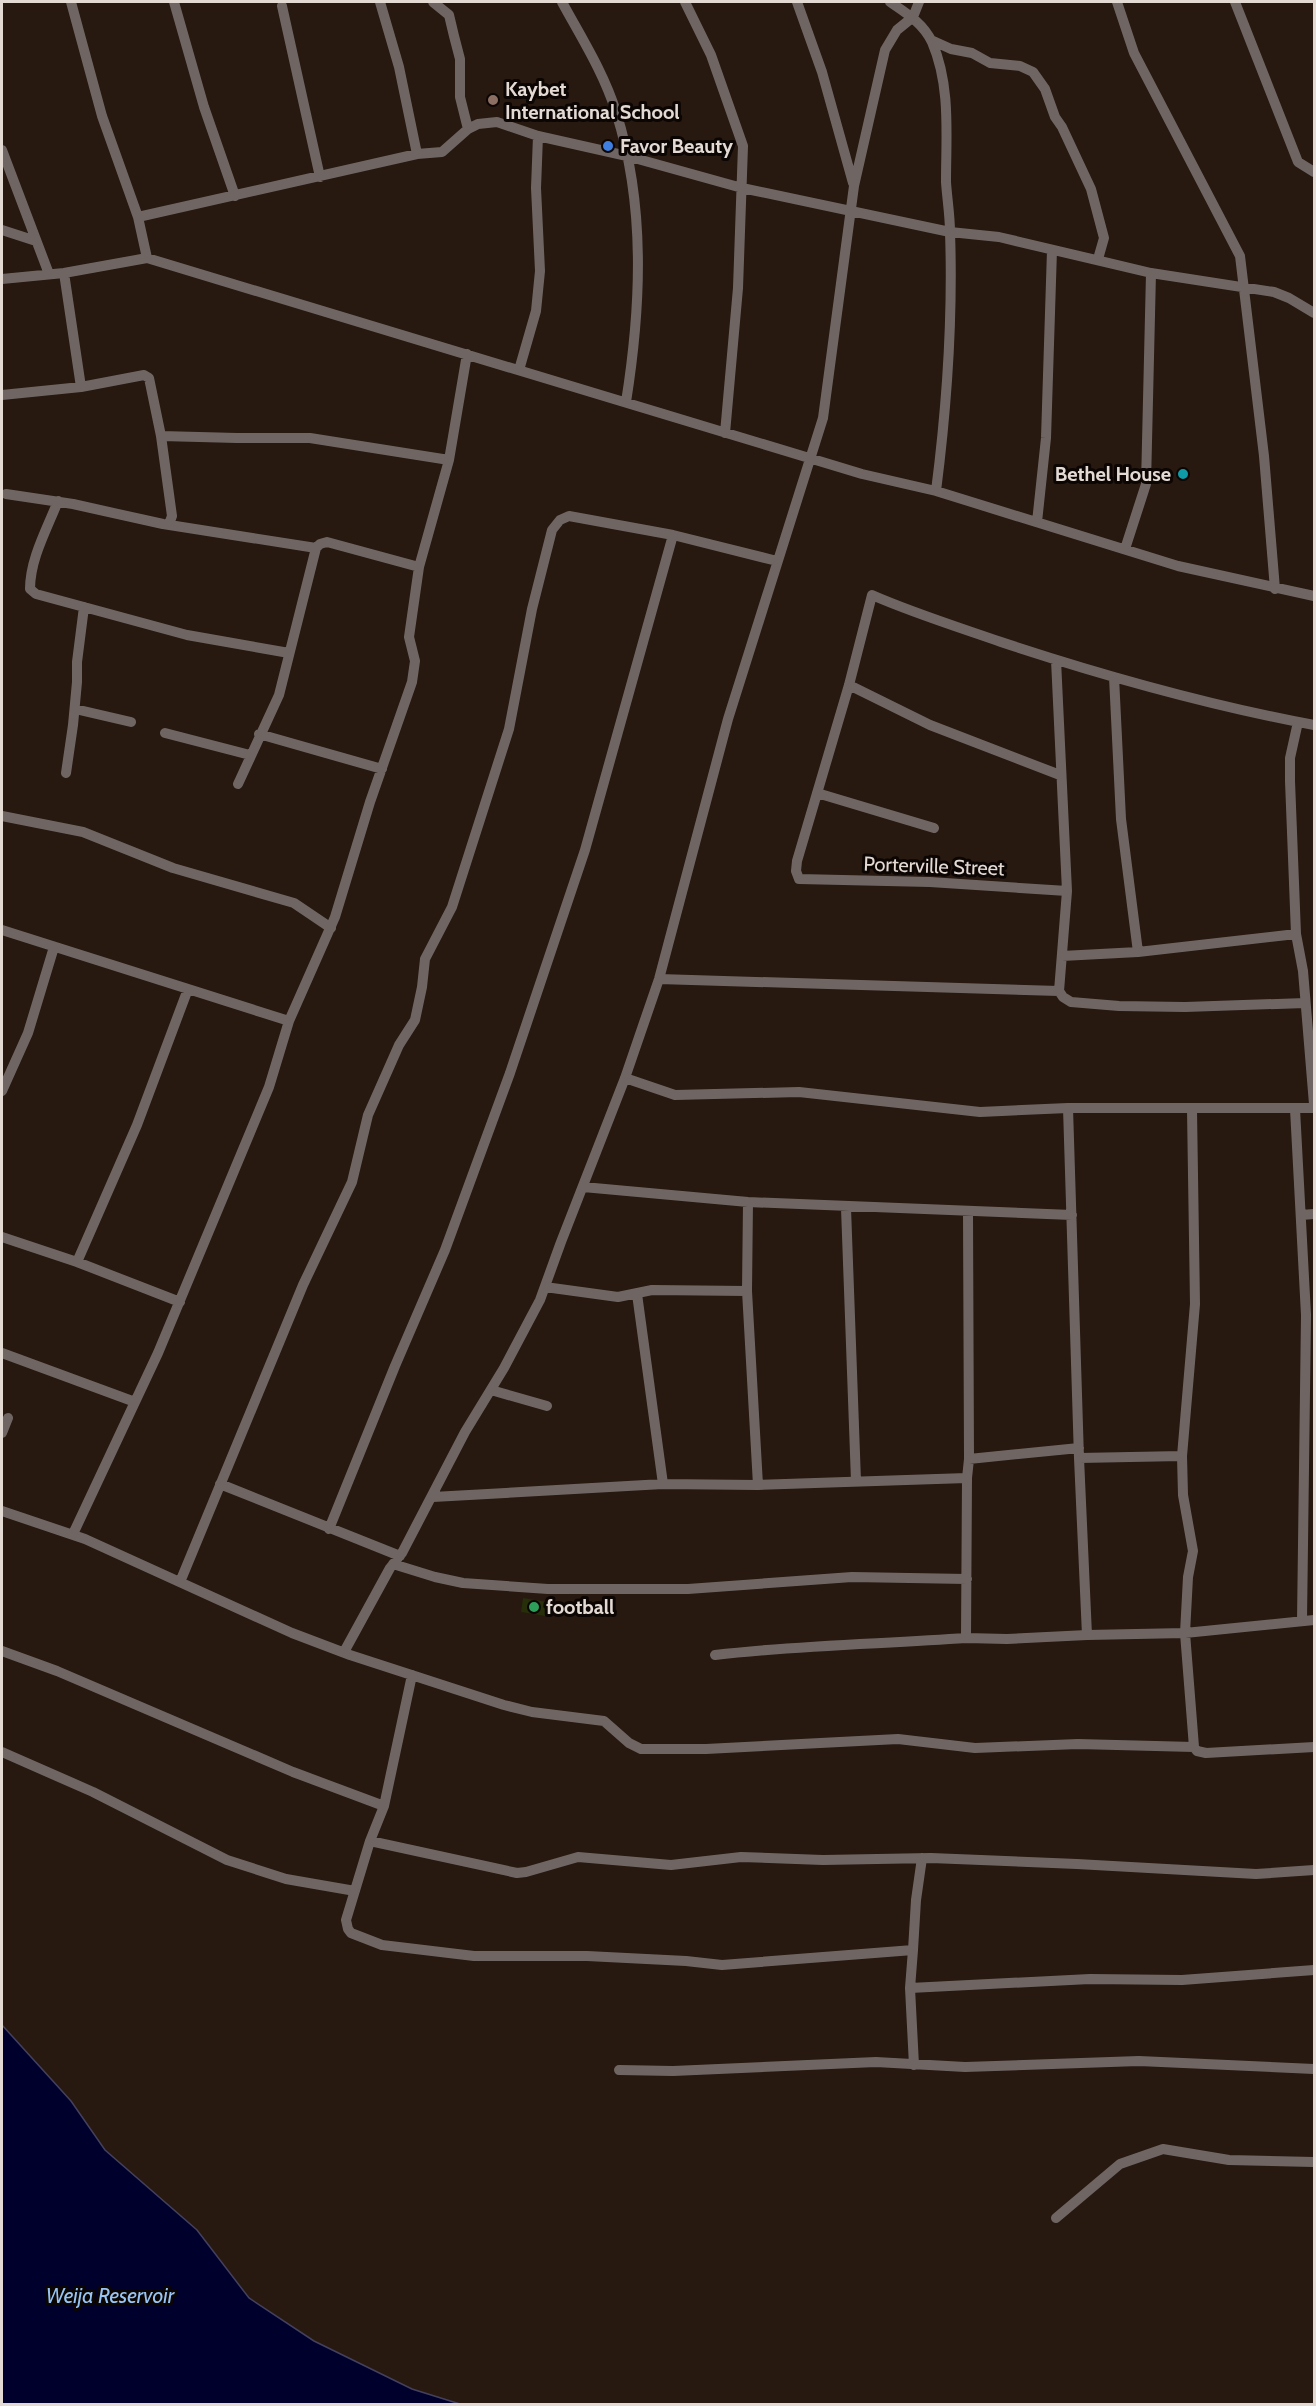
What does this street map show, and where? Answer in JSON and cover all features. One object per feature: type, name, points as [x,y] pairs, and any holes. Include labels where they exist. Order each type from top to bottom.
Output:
[{"type":"street","points":[[71,2],[102,116],[138,217],[147,258]]},
{"type":"street","points":[[174,2],[204,107],[235,196]]},
{"type":"street","points":[[380,2],[399,67],[417,154]]},
{"type":"street","points":[[433,2],[448,15],[454,36],[460,59],[460,97],[468,129]]},
{"type":"street","points":[[562,2],[598,68],[616,111],[627,156],[638,258],[635,346],[626,402]]},
{"type":"street","points":[[685,2],[711,55],[741,138],[744,156],[738,288],[725,433]]},
{"type":"street","points":[[796,2],[822,72],[854,186]]},
{"type":"street","points":[[890,2],[914,17],[931,40],[942,71],[947,121],[946,184],[950,232],[949,354],[945,425],[936,491]]},
{"type":"street","points":[[344,1653],[433,1497],[456,1448],[533,1315],[625,1078],[659,979],[728,719],[822,418],[854,186],[885,50],[897,30],[914,17],[919,2]]},
{"type":"street","points":[[1117,2],[1134,53],[1240,256],[1264,456],[1275,589]]},
{"type":"street","points":[[1235,2],[1298,162],[1314,172]]},
{"type":"street","points":[[282,6],[320,177]]},
{"type":"street","points":[[931,40],[951,49],[972,53],[990,63],[1020,66],[1033,72],[1045,89],[1055,117],[1091,189],[1104,238],[1098,259]]},
{"type":"street","points":[[138,217],[417,154],[442,152],[468,129],[478,124],[497,122],[538,136],[627,156],[742,188],[950,232],[999,237],[1151,273],[1274,292],[1314,313]]},
{"type":"street","points":[[519,370],[536,311],[540,271],[536,188],[538,136]]},
{"type":"street","points":[[2,150],[49,274]]},
{"type":"street","points":[[2,230],[36,241]]},
{"type":"street","points":[[1037,522],[1046,438],[1052,250]]},
{"type":"street","points":[[2,279],[64,273],[147,258],[862,474],[936,491],[1178,566],[1314,596]]},
{"type":"street","points":[[64,273],[81,387]]},
{"type":"street","points":[[1125,549],[1146,484],[1151,273]]},
{"type":"street","points":[[73,1534],[180,1302],[269,1087],[289,1021],[330,928],[412,681],[415,661],[409,637],[419,567],[449,460],[467,354]]},
{"type":"street","points":[[2,395],[81,387],[146,376],[152,385],[161,435],[172,516],[169,524]]},
{"type":"street","points":[[161,435],[310,438],[449,460]]},
{"type":"street","points":[[6,494],[58,501],[169,524],[316,548]]},
{"type":"street","points":[[58,501],[37,552],[30,589],[36,594],[187,635],[288,653]]},
{"type":"street","points":[[180,1582],[303,1285],[352,1182],[368,1115],[399,1045],[415,1020],[425,959],[452,907],[509,729],[532,609],[552,530],[560,520],[568,516],[673,535],[777,561]]},
{"type":"street","points":[[329,1529],[395,1366],[446,1250],[510,1073],[585,850],[673,535]]},
{"type":"street","points":[[238,784],[259,734],[271,715],[279,695],[316,548],[327,542],[419,567]]},
{"type":"street","points":[[934,828],[817,794],[849,685],[872,595],[1114,678],[1173,694],[1314,725]]},
{"type":"street","points":[[66,773],[75,709],[76,662],[84,608]]},
{"type":"street","points":[[1056,660],[1067,891],[1059,991],[1063,997],[1071,1002],[1119,1006],[1185,1007],[1305,1003]]},
{"type":"street","points":[[1114,678],[1121,819],[1138,952]]},
{"type":"street","points":[[849,685],[930,725],[1060,775]]},
{"type":"street","points":[[75,709],[130,722]]},
{"type":"street","points":[[625,1078],[675,1095],[799,1092],[980,1112],[1068,1108],[1295,1109],[1314,1106],[1303,971],[1296,934],[1290,758],[1298,722]]},
{"type":"street","points":[[165,733],[250,755]]},
{"type":"street","points":[[259,734],[382,769]]},
{"type":"street","name":"Porterville Street","points":[[817,794],[797,861],[796,872],[799,879],[930,882],[1067,891]]},
{"type":"street","points":[[2,816],[83,832],[173,868],[294,903],[330,928]]},
{"type":"street","points":[[2,930],[289,1021]]},
{"type":"street","points":[[1062,956],[1138,952],[1296,934]]},
{"type":"street","points":[[2,1091],[28,1033],[54,947]]},
{"type":"street","points":[[659,979],[1059,991]]},
{"type":"street","points":[[77,1262],[137,1125],[188,989]]},
{"type":"street","points":[[1068,1108],[1087,1635]]},
{"type":"street","points":[[1295,1109],[1300,1215],[1310,1315],[1302,1621]]},
{"type":"street","points":[[1192,1110],[1195,1304],[1182,1456],[1183,1496],[1193,1551],[1188,1577],[1185,1633],[1194,1747],[1197,1751],[1206,1753],[1314,1747]]},
{"type":"street","points":[[583,1187],[748,1202],[846,1208],[1072,1215]]},
{"type":"street","points":[[748,1202],[747,1291],[758,1485]]},
{"type":"street","points":[[846,1208],[856,1480]]},
{"type":"street","points":[[966,1638],[969,1459],[968,1211]]},
{"type":"street","points":[[1300,1215],[1314,1214]]},
{"type":"street","points":[[2,1237],[77,1262],[180,1302]]},
{"type":"street","points":[[545,1287],[608,1297],[652,1290],[747,1291]]},
{"type":"street","points":[[637,1294],[663,1484]]},
{"type":"street","points":[[2,1353],[135,1402]]},
{"type":"street","points":[[491,1390],[547,1406]]},
{"type":"street","points":[[2,1433],[8,1418]]},
{"type":"street","points":[[969,1459],[1079,1453],[1182,1456]]},
{"type":"street","points":[[433,1497],[663,1484],[758,1485],[967,1478]]},
{"type":"street","points":[[220,1484],[329,1529],[396,1560],[463,1583],[559,1590],[688,1589],[852,1577],[967,1579]]},
{"type":"street","points":[[2,1511],[73,1534],[292,1633],[344,1653],[504,1705],[532,1712],[604,1721],[629,1743],[641,1749],[706,1749],[898,1739],[949,1747],[975,1748],[1078,1744],[1194,1747]]},
{"type":"street","points":[[715,1655],[801,1646],[966,1638],[1007,1639],[1185,1633],[1314,1620]]},
{"type":"street","points":[[2,1651],[57,1671],[293,1772],[384,1806]]},
{"type":"street","points":[[412,1676],[384,1806],[370,1841],[346,1920],[351,1933],[382,1945],[446,1954],[587,1956],[686,1960],[722,1965],[913,1950]]},
{"type":"street","points":[[2,1752],[93,1792],[227,1860],[286,1879],[355,1892]]},
{"type":"street","points":[[370,1841],[517,1873],[578,1857],[671,1865],[741,1857],[823,1860],[922,1858],[1256,1874],[1314,1870]]},
{"type":"street","points":[[914,2065],[910,1988],[916,1900],[922,1858]]},
{"type":"street","points":[[910,1988],[1090,1979],[1182,1980],[1314,1970]]},
{"type":"street","points":[[620,2070],[673,2071],[866,2063],[965,2067],[1139,2061],[1314,2069]]},
{"type":"street","points":[[1056,2218],[1120,2164],[1163,2149],[1229,2160],[1314,2163]]},
{"type":"green space","name":"football","points":[[523,1598],[547,1602],[545,1616],[521,1612]]},
{"type":"water","name":"Weija Reservoir","points":[[2,2025],[71,2101],[105,2150],[197,2230],[249,2298],[314,2341],[412,2389],[460,2404],[2,2404]]},
{"type":"place","name":"Kaybet International School","points":[[493,100]]},
{"type":"place","name":"Favor Beauty","points":[[608,146]]},
{"type":"place","name":"Bethel House","points":[[1183,474]]},
{"type":"place","name":"football","points":[[534,1607]]}]
